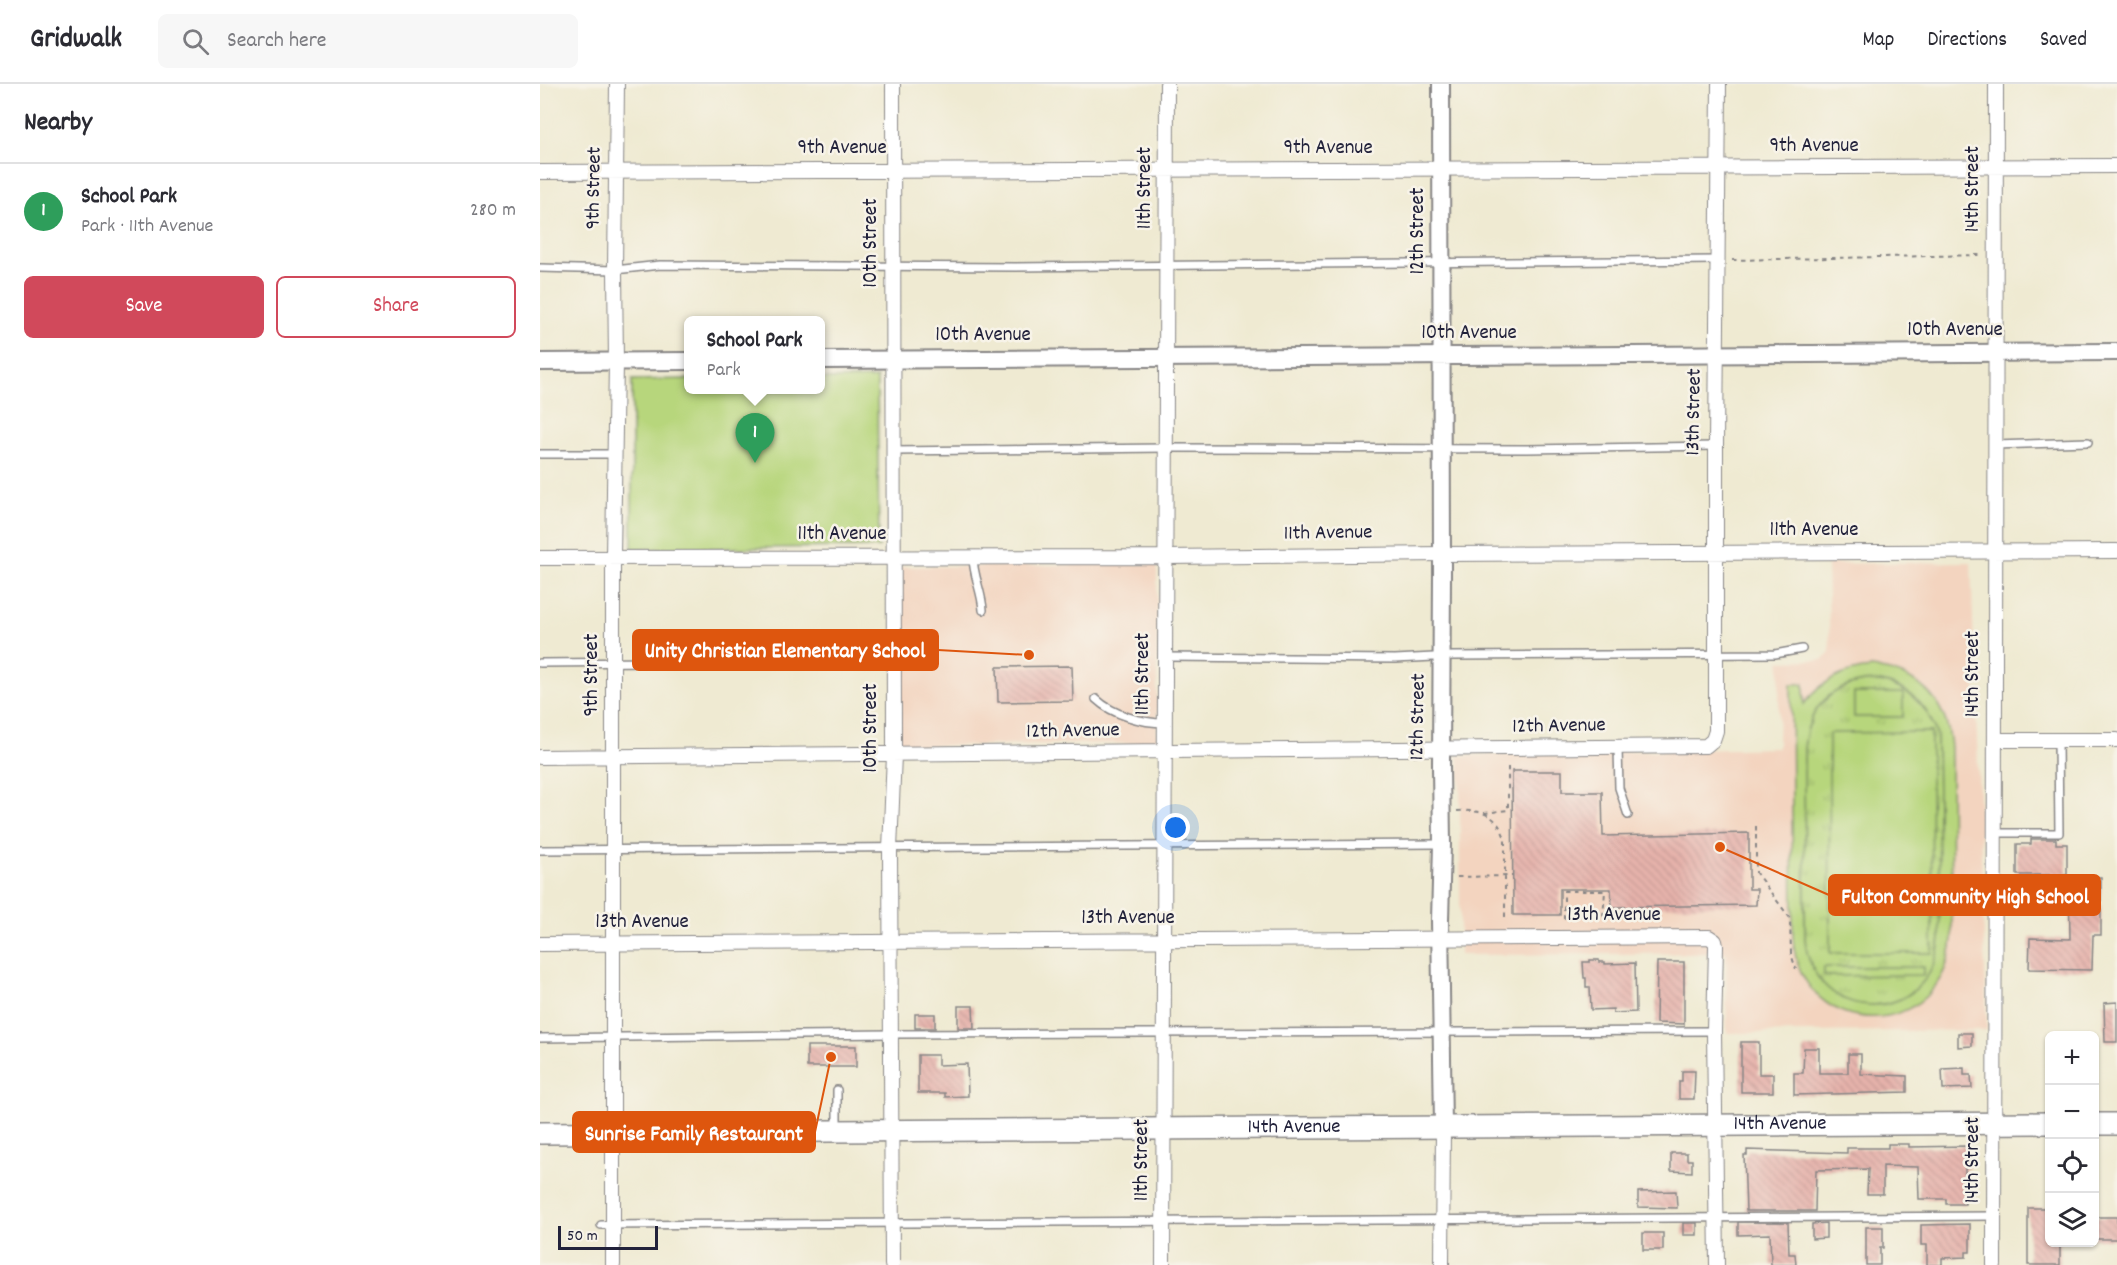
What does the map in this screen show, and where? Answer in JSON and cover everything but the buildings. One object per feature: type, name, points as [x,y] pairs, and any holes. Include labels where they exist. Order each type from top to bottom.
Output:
[{"type":"main road","name":"14th Avenue","points":[[540,1133],[2045,1123]]},
{"type":"main road","points":[[2099,1124],[2117,1124]]},
{"type":"street","name":"9th Street","points":[[613,1265],[607,1225],[615,1132],[613,557],[617,84]]},
{"type":"street","name":"10th Street","points":[[891,1265],[890,849],[894,755],[892,660],[894,556],[893,84]]},
{"type":"street","name":"11th Street","points":[[1163,1265],[1167,84]]},
{"type":"street","name":"12th Street","points":[[1441,84],[1442,1265]]},
{"type":"street","name":"13th Street","points":[[1713,740],[1716,731],[1719,84]]},
{"type":"street","name":"14th Street","points":[[1994,1265],[1996,84]]},
{"type":"street","name":"9th Avenue","points":[[540,172],[2117,166]]},
{"type":"street","name":"10th Avenue","points":[[825,360],[2117,352]]},
{"type":"street","points":[[540,362],[684,361]]},
{"type":"street","name":"11th Avenue","points":[[540,558],[1166,557],[2117,550]]},
{"type":"street","name":"12th Avenue","points":[[540,758],[1618,748],[1706,746],[1713,740]]},
{"type":"street","points":[[1995,740],[2117,740]]},
{"type":"street","name":"13th Avenue","points":[[540,944],[1709,937],[1715,940],[1714,1031]]},
{"type":"street","points":[[1714,1031],[1717,1265]]},
{"type":"lane","points":[[540,268],[615,270],[660,265],[1015,267],[1717,260]]},
{"type":"lane","points":[[1995,445],[2088,442]]},
{"type":"lane","points":[[894,451],[1716,446]]},
{"type":"lane","points":[[540,454],[615,454]]},
{"type":"lane","points":[[973,556],[983,610]]},
{"type":"lane","points":[[1166,657],[1395,659],[1775,654],[1802,649]]},
{"type":"lane","points":[[540,663],[892,660]]},
{"type":"lane","points":[[1096,699],[1111,711],[1152,723],[1165,723]]},
{"type":"lane","points":[[1995,833],[2059,833],[2058,740]]},
{"type":"lane","points":[[1618,748],[1619,788],[1628,815]]},
{"type":"lane","points":[[540,850],[1442,844]]},
{"type":"lane","points":[[540,1038],[891,1034],[1714,1031]]},
{"type":"lane","points":[[837,1090],[837,1131]]},
{"type":"lane","points":[[607,1225],[1995,1216]]},
{"type":"path","points":[[1717,260],[1995,255]]},
{"type":"path","points":[[1484,813],[1508,810],[1508,767]]},
{"type":"path","points":[[1457,811],[1484,813],[1502,829],[1505,839],[1505,920]]},
{"type":"path","points":[[1756,826],[1756,873],[1790,918],[1791,954],[1796,969]]},
{"type":"path","points":[[1457,877],[1512,876]]},
{"type":"path","points":[[1564,919],[1564,891],[1605,891],[1603,918]]},
{"type":"shaded area","points":[[1971,562],[1987,1030],[1727,1033],[1726,953],[1460,955],[1460,772],[1458,756],[1778,748],[1780,661],[1822,660],[1830,652],[1827,564]]},
{"type":"shaded area","points":[[1157,564],[1157,743],[900,746],[901,567]]},
{"type":"green space","points":[[877,378],[879,547],[632,549],[632,380],[684,379],[684,394],[825,394],[825,379]]},
{"type":"green space","points":[[1871,668],[1903,675],[1916,682],[1936,702],[1948,730],[1951,747],[1952,938],[1943,972],[1925,997],[1900,1012],[1872,1017],[1845,1013],[1820,998],[1802,973],[1793,939],[1791,684],[1804,684],[1804,704],[1818,689],[1833,678]],"holes":[[[1871,681],[1894,686],[1913,697],[1928,714],[1937,736],[1940,938],[1932,967],[1917,988],[1896,1001],[1872,1005],[1849,1001],[1828,988],[1813,968],[1805,939],[1804,748],[1810,721],[1816,710],[1833,693],[1857,683]]]},
{"type":"green space","points":[[1871,681],[1894,686],[1913,697],[1928,714],[1937,736],[1940,938],[1932,967],[1917,988],[1896,1001],[1872,1005],[1849,1001],[1828,988],[1813,968],[1805,939],[1804,748],[1810,721],[1824,701],[1833,693],[1844,688]]},
{"type":"green space","points":[[1854,693],[1903,693],[1903,717],[1854,717]]},
{"type":"green space","points":[[1931,732],[1932,953],[1830,953],[1829,733]]},
{"type":"green space","points":[[1824,967],[1924,967],[1924,975],[1824,976]]},
{"type":"place","name":"School Park","points":[[755,463]]},
{"type":"place","name":"Unity Christian Elementary School","points":[[1029,655]]},
{"type":"place","name":"Fulton Community High School","points":[[1720,847]]},
{"type":"place","name":"Sunrise Family Restaurant","points":[[831,1057]]}]
